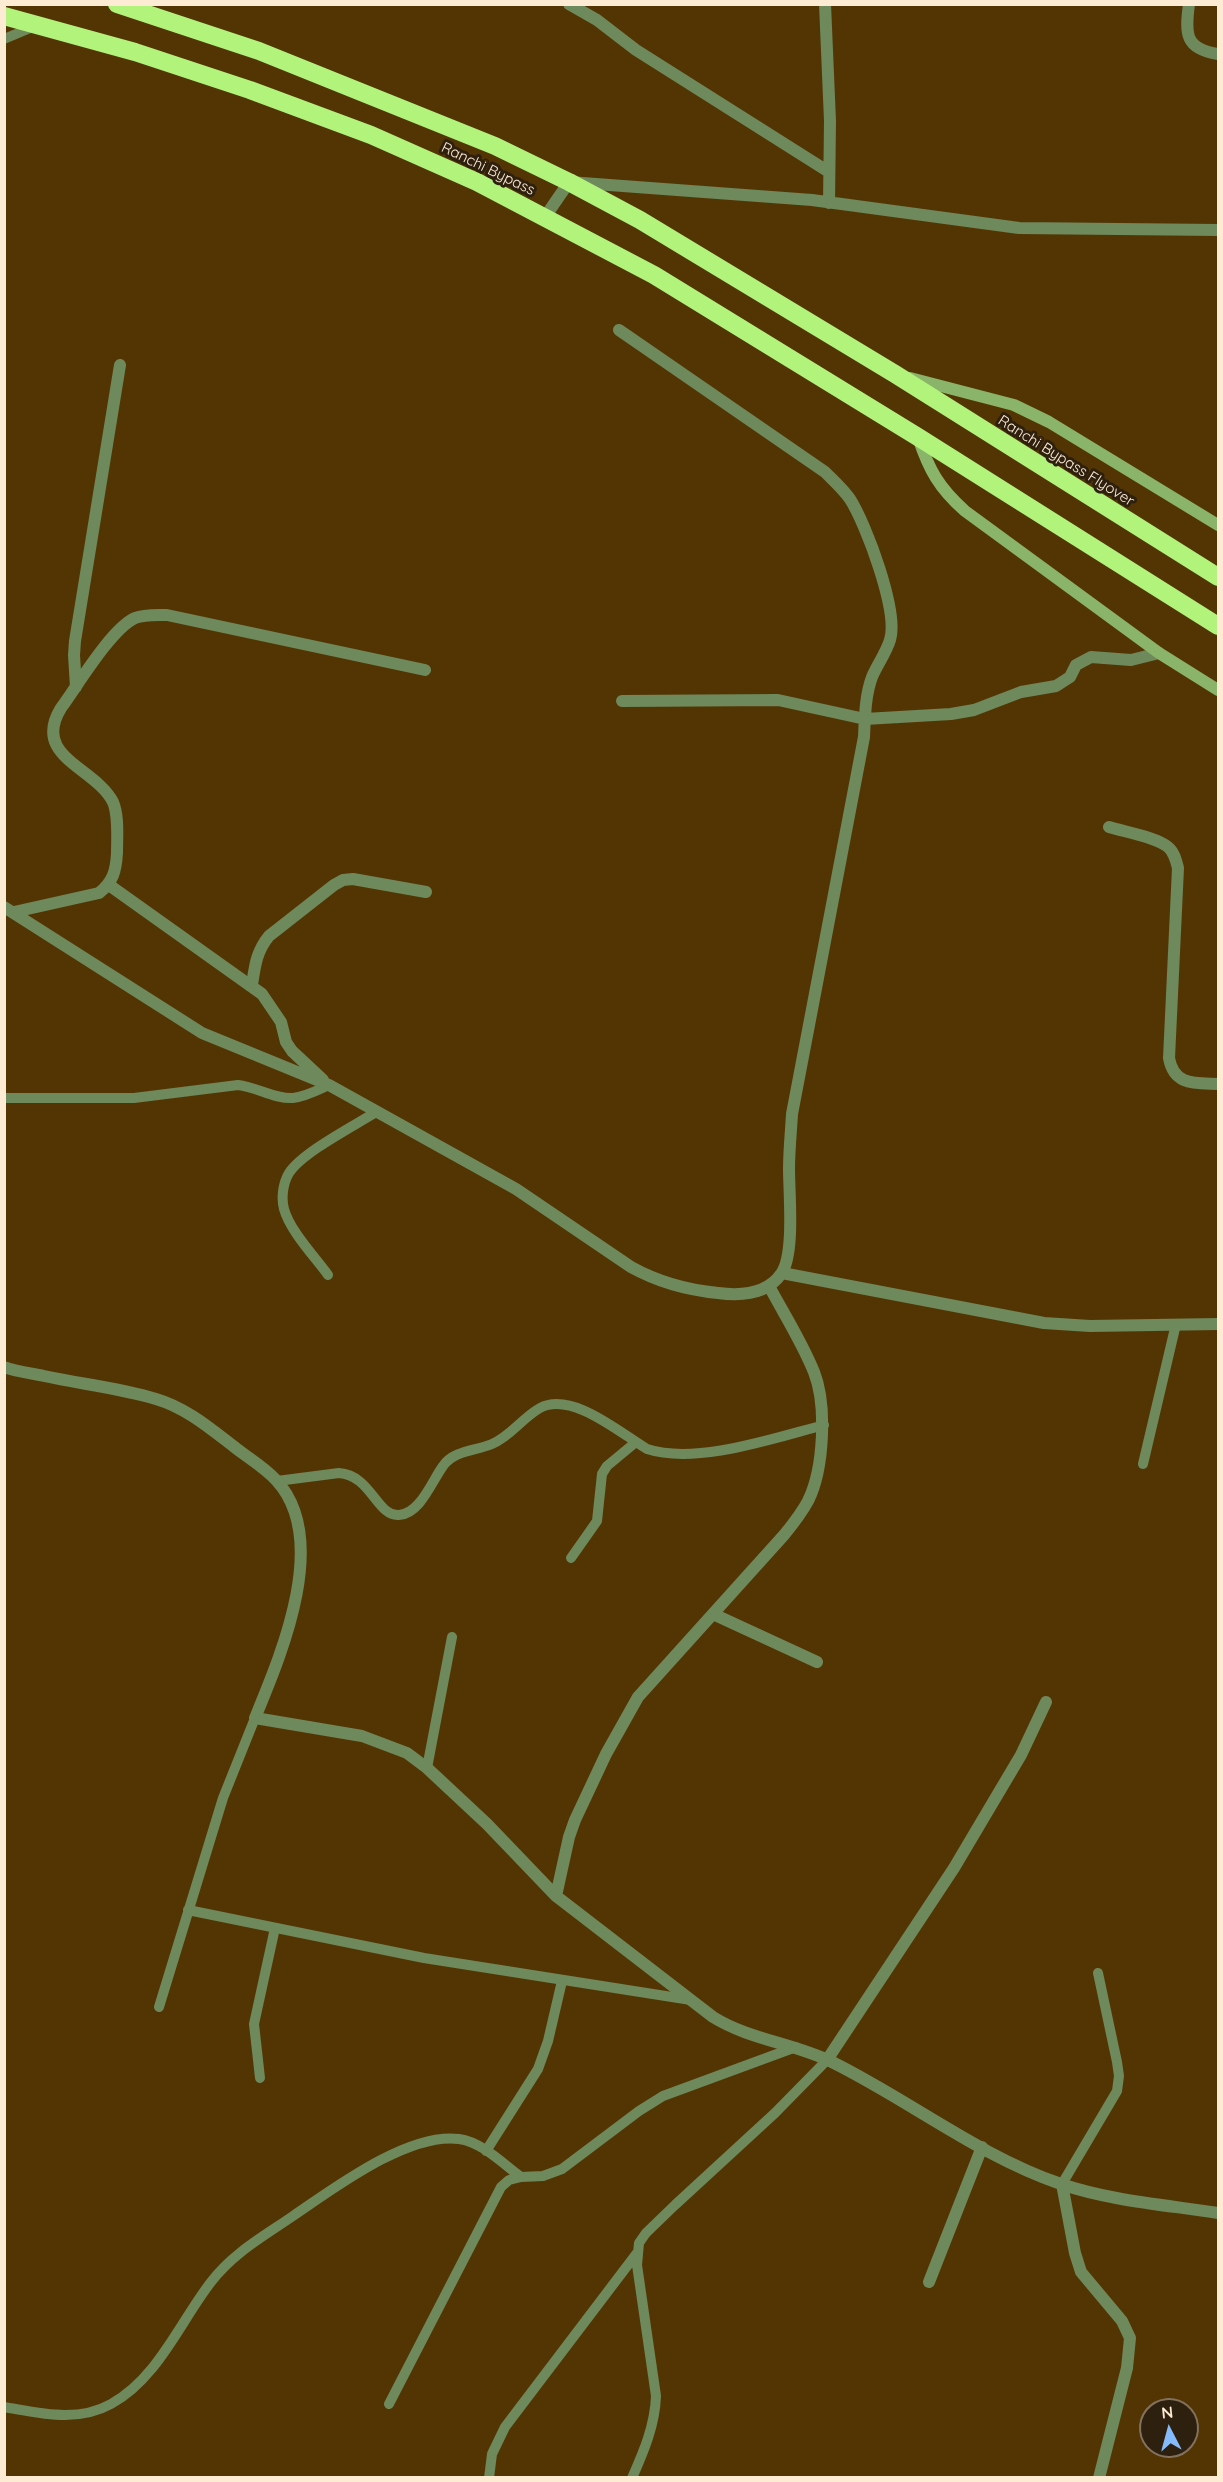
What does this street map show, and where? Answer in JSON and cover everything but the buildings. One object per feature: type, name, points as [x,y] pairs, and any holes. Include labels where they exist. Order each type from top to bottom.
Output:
[{"type":"highway","name":"Ranchi Bypass","points":[[117,4],[270,55],[495,146],[640,220],[895,374]]},
{"type":"highway","name":"Ranchi Bypass","points":[[4,16],[39,24],[250,90],[371,135],[477,182],[654,275],[918,437]]},
{"type":"highway","name":"Ranchi Bypass Flyover","points":[[895,374],[1218,577]]},
{"type":"highway","points":[[918,437],[1218,626]]},
{"type":"street","points":[[569,4],[597,20],[636,50],[829,172]]},
{"type":"street","points":[[825,4],[830,121],[829,203]]},
{"type":"street","points":[[1189,4],[1187,32],[1190,41],[1201,51],[1218,54]]},
{"type":"street","points":[[545,217],[569,182],[829,203],[1019,228],[1218,230]]},
{"type":"street","points":[[9,910],[202,1033],[329,1085],[516,1189],[650,1278],[699,1291],[725,1294],[751,1294],[769,1286],[782,1273],[788,1250],[792,1114],[864,737],[872,678],[891,638],[891,617],[882,574],[851,501],[825,472],[619,330]]},
{"type":"street","points":[[76,687],[75,640],[120,365]]},
{"type":"street","points":[[895,374],[1014,405],[1049,422],[1218,525]]},
{"type":"street","points":[[918,437],[927,466],[945,493],[974,518],[1159,653],[1218,690]]},
{"type":"street","points":[[9,910],[99,893],[109,885],[116,870],[114,805],[107,793],[58,750],[52,738],[56,717],[76,687],[121,627],[136,618],[167,615],[425,670]]},
{"type":"street","points":[[622,701],[778,700],[865,719],[963,713],[1014,694],[1056,686],[1070,677],[1076,665],[1091,657],[1131,660],[1159,653]]},
{"type":"street","points":[[1109,827],[1158,842],[1168,847],[1174,856],[1178,868],[1169,1058],[1176,1076],[1185,1081],[1218,1084]]},
{"type":"street","points":[[252,985],[255,959],[269,936],[343,880],[353,879],[426,892]]},
{"type":"street","points":[[109,885],[252,985],[272,1006],[281,1022],[286,1042],[292,1051],[329,1085]]},
{"type":"street","points":[[782,1273],[1044,1323],[1090,1326],[1218,1324]]},
{"type":"street","points":[[556,1896],[575,1820],[627,1714],[656,1675],[798,1518],[809,1499],[815,1481],[824,1425],[814,1373],[769,1286]]},
{"type":"street","points":[[4,1367],[157,1399],[207,1425],[277,1480],[291,1503],[300,1530],[301,1560],[283,1645],[255,1718],[362,1736],[407,1753],[427,1768],[487,1824],[556,1896],[732,2029],[827,2060],[871,2081],[982,2147],[1062,2184],[1136,2200],[1218,2213]]},
{"type":"street","points":[[713,1614],[817,1662]]},
{"type":"street","points":[[827,2060],[954,1868],[1021,1755],[1046,1702]]},
{"type":"street","points":[[929,2282],[982,2147]]},
{"type":"street","points":[[1062,2184],[1075,2253],[1081,2272],[1122,2321],[1130,2338],[1127,2368],[1099,2478]]},
{"type":"lane","points":[[4,39],[39,24]]},
{"type":"lane","points":[[4,1098],[134,1098],[238,1085],[251,1086],[280,1097],[294,1098],[329,1085]]},
{"type":"lane","points":[[328,1275],[290,1222],[282,1200],[284,1187],[289,1173],[303,1159],[376,1112]]},
{"type":"lane","points":[[1143,1464],[1176,1324]]},
{"type":"lane","points":[[277,1480],[339,1473],[349,1474],[363,1482],[391,1515],[401,1515],[411,1512],[451,1458],[492,1444],[506,1436],[542,1407],[555,1404],[571,1405],[658,1453],[689,1454],[752,1444],[824,1425]]},
{"type":"lane","points":[[571,1558],[597,1521],[602,1474],[607,1466],[636,1442]]},
{"type":"lane","points":[[427,1768],[452,1638]]},
{"type":"lane","points":[[159,2007],[223,1798],[255,1718]]},
{"type":"lane","points":[[188,1910],[424,1958],[691,2000]]},
{"type":"lane","points":[[260,2078],[254,2024],[275,1928]]},
{"type":"lane","points":[[1062,2184],[1117,2091],[1119,2076],[1117,2062],[1098,1973]]},
{"type":"lane","points":[[486,2151],[538,2069],[548,2041],[562,1981]]},
{"type":"lane","points":[[389,2404],[495,2196],[509,2180],[543,2176],[562,2169],[639,2111],[663,2096],[796,2048]]},
{"type":"lane","points":[[489,2478],[492,2454],[505,2427],[637,2253],[646,2233],[827,2060]]},
{"type":"lane","points":[[4,2407],[65,2416],[84,2414],[110,2405],[141,2382],[212,2281],[237,2255],[350,2177],[390,2156],[415,2146],[457,2138],[467,2140],[486,2151],[521,2177]]},
{"type":"lane","points":[[632,2478],[648,2438],[656,2403],[636,2265],[637,2253]]}]
